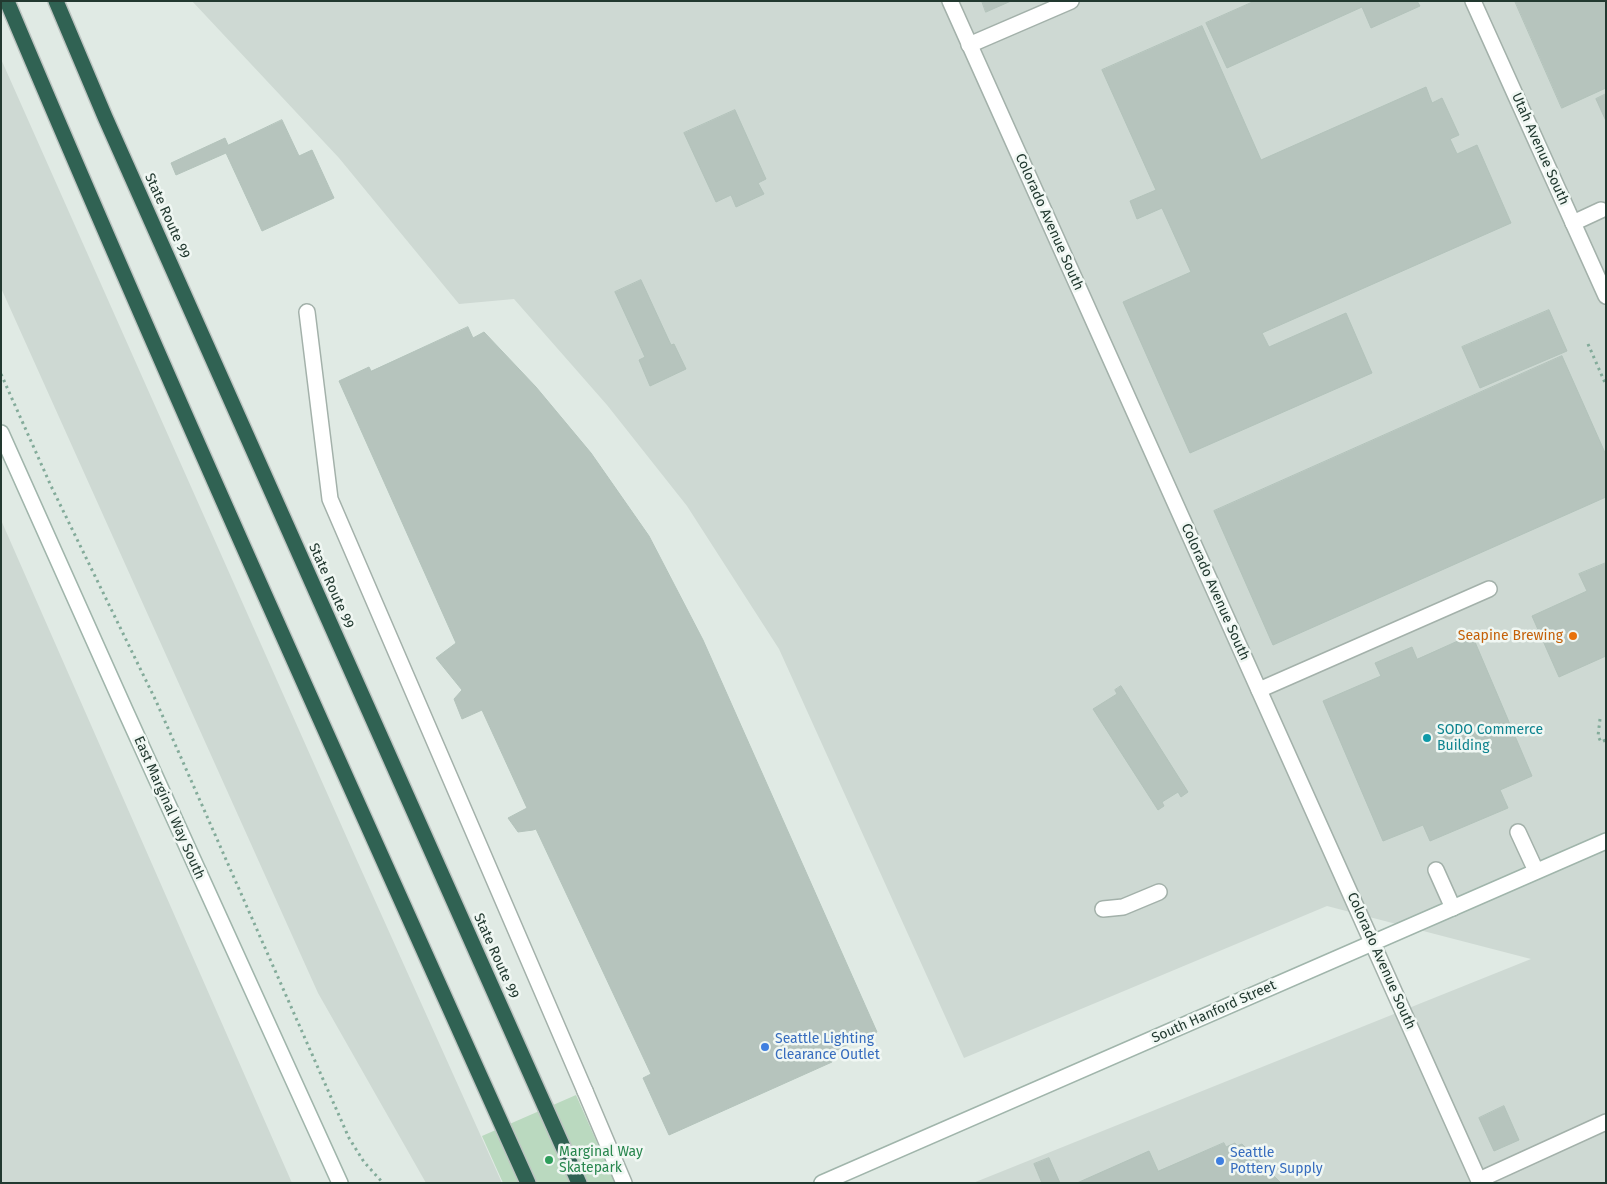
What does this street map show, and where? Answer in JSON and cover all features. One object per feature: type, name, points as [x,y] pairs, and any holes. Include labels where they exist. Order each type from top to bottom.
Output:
[{"type":"highway","points":[[7,1],[218,491],[528,1183]]},
{"type":"highway","name":"State Route 99","points":[[56,1],[579,1183]]},
{"type":"street","name":"Colorado Avenue South","points":[[950,1],[1479,1182]]},
{"type":"street","points":[[970,45],[1072,1]]},
{"type":"street","name":"Utah Avenue South","points":[[1473,1],[1606,296]]},
{"type":"street","points":[[1573,223],[1601,210]]},
{"type":"street","points":[[307,312],[330,498],[624,1183]]},
{"type":"street","name":"East Marginal Way South","points":[[1,433],[340,1183]]},
{"type":"street","points":[[1259,690],[1488,589]]},
{"type":"street","points":[[1518,832],[1536,871]]},
{"type":"street","name":"South Hanford Street","points":[[822,1183],[1606,841]]},
{"type":"street","points":[[1436,870],[1453,908]]},
{"type":"street","points":[[1103,909],[1123,907],[1159,892]]},
{"type":"street","points":[[1479,1182],[1606,1122]]},
{"type":"path","points":[[1588,344],[1606,385]]},
{"type":"path","points":[[1,374],[51,486],[156,701],[349,1138],[364,1162],[383,1183]]},
{"type":"path","points":[[1600,719],[1598,736],[1601,742],[1606,740]]},
{"type":"shaded area","points":[[192,1],[1606,1],[1606,1183],[973,1183],[1531,959],[1327,906],[964,1058],[779,649],[687,506],[607,405],[514,299],[459,304],[339,158]]},
{"type":"shaded area","points":[[1,59],[502,1183],[426,1183],[318,993],[1,288]]},
{"type":"shaded area","points":[[1,520],[292,1183],[1,1183]]},
{"type":"green space","name":"Marginal Way Skatepark","points":[[576,1095],[615,1183],[503,1183],[482,1136]]},
{"type":"building","points":[[982,1],[1011,1],[986,12]]},
{"type":"building","points":[[1255,1],[1417,1],[1420,6],[1371,28],[1362,7],[1227,68],[1206,23]]},
{"type":"building","points":[[1515,1],[1606,1],[1606,88],[1562,108]]},
{"type":"building","points":[[1202,26],[1261,160],[1426,87],[1432,103],[1442,98],[1459,135],[1450,139],[1457,154],[1477,145],[1511,223],[1262,333],[1269,347],[1346,313],[1372,373],[1190,453],[1123,302],[1191,272],[1162,208],[1137,219],[1130,201],[1156,190],[1102,70]]},
{"type":"building","points":[[1606,94],[1606,121],[1596,99]]},
{"type":"building","points":[[735,110],[766,179],[758,183],[764,194],[736,207],[731,195],[716,202],[684,133]]},
{"type":"building","points":[[282,120],[299,156],[312,150],[334,198],[262,231],[226,153],[176,175],[171,163],[225,138],[228,145]]},
{"type":"building","points":[[641,280],[671,345],[674,344],[686,369],[650,386],[639,360],[645,357],[615,292]]},
{"type":"building","points":[[1549,310],[1567,351],[1480,388],[1462,347]]},
{"type":"building","points":[[468,327],[473,338],[484,332],[536,387],[591,453],[649,536],[703,640],[877,1032],[828,1054],[832,1062],[669,1135],[643,1078],[651,1074],[536,829],[518,832],[508,818],[527,808],[482,710],[462,719],[454,699],[462,690],[436,658],[456,643],[339,381],[369,367],[371,371]]},
{"type":"building","points":[[1562,356],[1606,455],[1606,497],[1273,645],[1214,511]]},
{"type":"building","name":"Seapine Brewing","points":[[1606,563],[1606,656],[1559,677],[1532,616],[1587,591],[1579,574]]},
{"type":"building","name":"SODO Commerce Building","points":[[1472,635],[1532,776],[1500,790],[1508,808],[1430,841],[1423,825],[1383,841],[1323,701],[1381,676],[1375,663],[1412,647],[1417,659]]},
{"type":"building","points":[[1121,686],[1188,792],[1181,797],[1178,792],[1162,802],[1164,806],[1158,810],[1093,709],[1117,694],[1115,690]]},
{"type":"building","points":[[1504,1106],[1519,1140],[1494,1151],[1479,1118]]},
{"type":"building","name":"Seattle Pottery Supply","points":[[1224,1143],[1226,1147],[1235,1143],[1237,1146],[1242,1144],[1281,1183],[1077,1183],[1149,1151],[1158,1171]]},
{"type":"building","points":[[1049,1158],[1060,1183],[1042,1183],[1034,1164]]},
{"type":"place","name":"Seapine Brewing","points":[[1573,636]]},
{"type":"place","name":"SODO Commerce Building","points":[[1427,738]]},
{"type":"place","name":"Seattle Lighting Clearance Outlet","points":[[765,1047]]},
{"type":"place","name":"Marginal Way Skatepark","points":[[549,1160]]},
{"type":"place","name":"Seattle Pottery Supply","points":[[1220,1161]]}]
